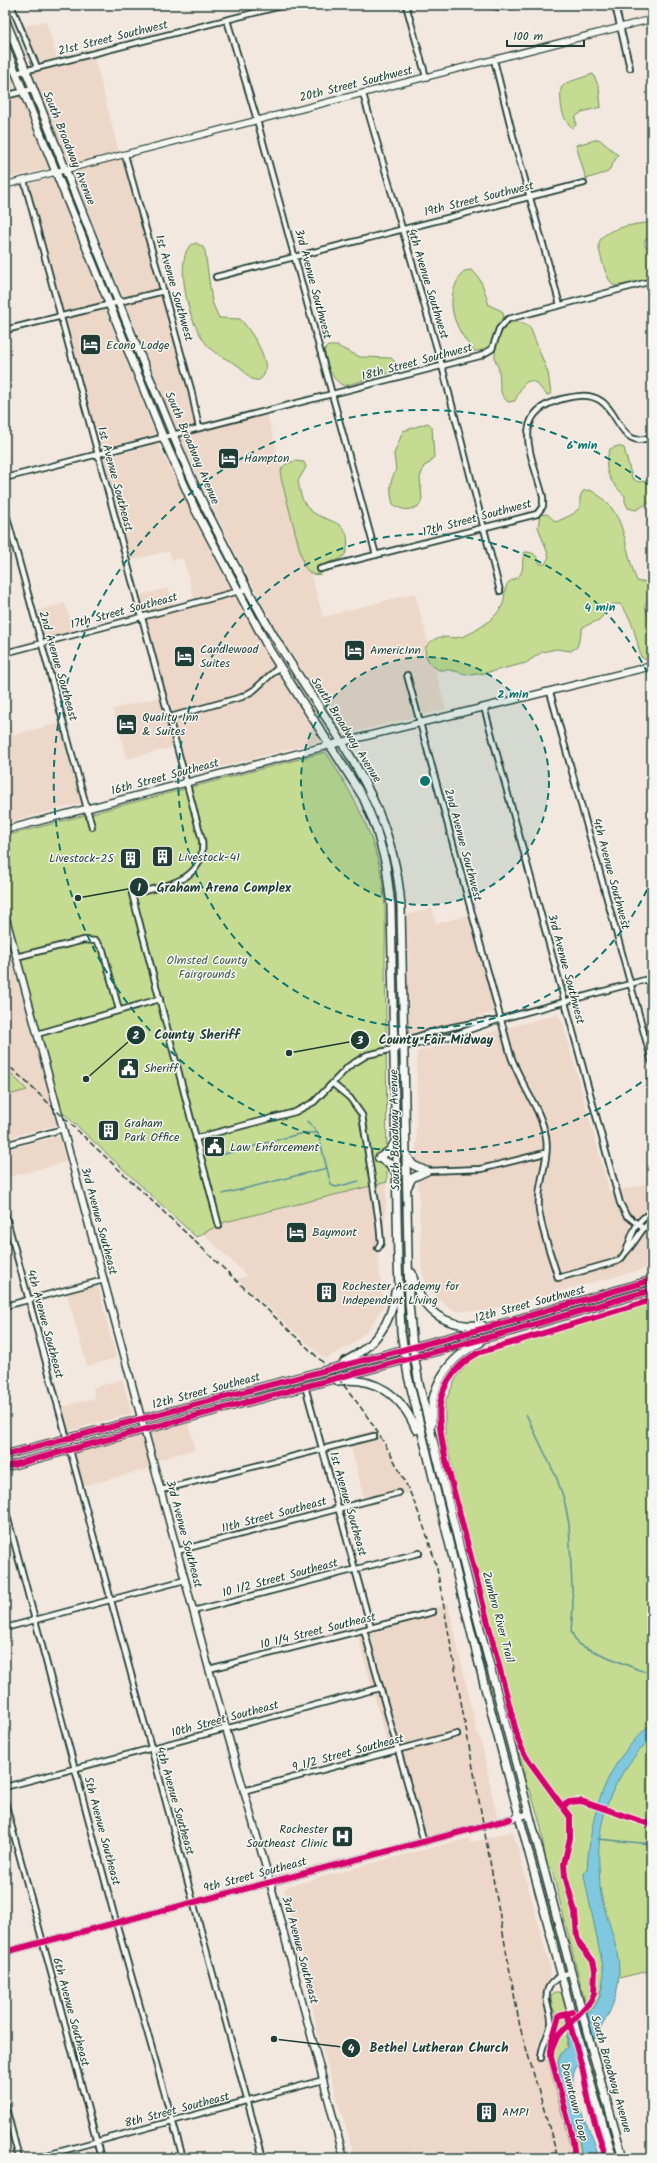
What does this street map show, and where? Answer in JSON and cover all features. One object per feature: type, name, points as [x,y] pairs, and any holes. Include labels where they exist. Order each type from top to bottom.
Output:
[{"type":"main road","name":"South Broadway Avenue","points":[[5,19],[119,302],[195,509],[238,591],[280,666],[362,796],[376,828],[386,865],[391,906],[398,1262],[403,1349],[426,1453],[519,1816],[584,2060],[613,2158]]},
{"type":"main road","name":"South Broadway Avenue","points":[[5,46],[109,304],[168,436],[247,589],[281,647],[364,778],[380,812],[396,864],[401,913],[406,1190],[408,1257],[414,1357],[441,1472],[529,1814],[592,2050],[623,2158]]},
{"type":"main road","name":"16th Street Southeast","points":[[5,830],[330,745],[652,666]]},
{"type":"main road","name":"3rd Avenue Southeast","points":[[5,915],[225,1729],[270,1882],[344,2158]]},
{"type":"main road","points":[[396,1140],[390,1150],[378,1158],[390,1164],[396,1174]]},
{"type":"main road","points":[[406,1155],[413,1165],[427,1171]]},
{"type":"main road","points":[[406,1190],[412,1178],[427,1171]]},
{"type":"main road","points":[[408,1257],[418,1293],[428,1307],[441,1318],[468,1326],[508,1322]]},
{"type":"main road","points":[[332,1368],[364,1350],[377,1338],[386,1326],[394,1304],[398,1262]]},
{"type":"main road","name":"12th Street Southwest","points":[[413,1347],[508,1322],[652,1280]]},
{"type":"main road","name":"12th Street Southwest","points":[[405,1360],[512,1331],[652,1290]]},
{"type":"main road","points":[[441,1472],[431,1415],[433,1400],[439,1381],[449,1366],[460,1354],[479,1344],[512,1331]]},
{"type":"main road","name":"12th Street Southeast","points":[[5,1455],[413,1347]]},
{"type":"main road","name":"12th Street Southeast","points":[[5,1468],[405,1360]]},
{"type":"main road","points":[[308,1385],[357,1380],[372,1383],[389,1392],[409,1414],[426,1453]]},
{"type":"street","points":[[11,5],[37,67]]},
{"type":"street","name":"21st Street Southwest","points":[[16,73],[284,5]]},
{"type":"street","points":[[406,5],[426,77]]},
{"type":"street","points":[[490,5],[499,7],[518,5]]},
{"type":"street","points":[[615,5],[630,68]]},
{"type":"street","name":"20th Street Southwest","points":[[5,185],[652,19]]},
{"type":"street","name":"3rd Avenue Southwest","points":[[227,20],[295,256],[376,555]]},
{"type":"street","points":[[494,60],[560,305]]},
{"type":"street","points":[[5,96],[34,89]]},
{"type":"street","name":"4th Avenue Southwest","points":[[363,94],[442,366],[484,526],[499,591]]},
{"type":"street","name":"1st Avenue Southwest","points":[[125,155],[192,391],[199,428]]},
{"type":"street","name":"1st Avenue Southeast","points":[[24,180],[188,782],[202,840],[203,850],[201,859],[191,874],[182,880],[132,894],[160,999]]},
{"type":"street","name":"19th Street Southwest","points":[[216,277],[584,183]]},
{"type":"street","name":"18th Street Southwest","points":[[5,478],[480,356],[490,351],[495,345],[502,325],[508,319],[652,281]]},
{"type":"street","points":[[5,330],[164,291]]},
{"type":"street","name":"17th Street Southwest","points":[[320,569],[484,526],[529,518],[541,510],[543,497],[527,432],[529,421],[540,407],[572,396],[593,397],[606,405],[621,429],[630,437],[640,440],[652,436]]},
{"type":"street","name":"2nd Avenue Southeast","points":[[5,510],[92,827]]},
{"type":"street","name":"17th Street Southeast","points":[[5,652],[247,589]]},
{"type":"street","points":[[170,717],[242,697],[254,690],[280,666]]},
{"type":"street","name":"2nd Avenue Southwest","points":[[407,674],[514,1066],[540,1113],[546,1139],[539,1210],[558,1278],[618,1261],[625,1253]]},
{"type":"street","name":"4th Avenue Southwest","points":[[550,692],[652,1062]]},
{"type":"street","name":"3rd Avenue Southwest","points":[[484,707],[621,1207],[626,1215],[643,1228]]},
{"type":"street","points":[[16,957],[84,940],[96,941],[103,950],[118,1010]]},
{"type":"street","points":[[404,1044],[466,1032],[500,1019],[652,978]]},
{"type":"street","points":[[37,1034],[160,999],[219,1226]]},
{"type":"street","points":[[196,1138],[295,1112],[314,1102],[349,1066],[372,1054],[470,1023],[494,1021]]},
{"type":"street","points":[[333,1084],[360,1110],[379,1222],[381,1243],[378,1248]]},
{"type":"street","points":[[5,1145],[63,1129]]},
{"type":"street","points":[[427,1171],[481,1169],[545,1153]]},
{"type":"street","points":[[368,1158],[378,1158]]},
{"type":"street","points":[[625,1253],[629,1239],[637,1224],[652,1212]]},
{"type":"street","name":"4th Avenue Southeast","points":[[5,1213],[66,1439]]},
{"type":"street","points":[[625,1253],[633,1245],[643,1228],[652,1220]]},
{"type":"street","points":[[5,1306],[104,1280]]},
{"type":"street","name":"1st Avenue Southeast","points":[[308,1385],[322,1448],[371,1628]]},
{"type":"street","points":[[161,1490],[374,1436]]},
{"type":"street","name":"4th Avenue Southeast","points":[[70,1450],[150,1749],[246,2101],[263,2158]]},
{"type":"street","name":"11th Street Southeast","points":[[177,1551],[398,1493]]},
{"type":"street","name":"5th Avenue Southeast","points":[[5,1508],[116,1922],[183,2158]]},
{"type":"street","name":"10 1/2 Street Southeast","points":[[193,1611],[419,1553]]},
{"type":"street","points":[[5,1628],[185,1580]]},
{"type":"street","name":"10 1/4 Street Southeast","points":[[209,1669],[433,1612]]},
{"type":"street","points":[[364,1630],[424,1842]]},
{"type":"street","name":"10th Street Southeast","points":[[5,1787],[380,1688]]},
{"type":"street","name":"9 1/2 Street Southeast","points":[[243,1791],[457,1734]]},
{"type":"street","name":"6th Avenue Southeast","points":[[5,1802],[100,2158]]},
{"type":"street","name":"9th Street Southeast","points":[[5,1952],[529,1814]]},
{"type":"street","points":[[541,2058],[541,2051],[551,2022],[546,1999],[548,1989],[553,1981],[562,1975],[572,1972]]},
{"type":"street","name":"8th Street Southeast","points":[[36,2158],[322,2080]]},
{"type":"street","points":[[5,2104],[19,2158]]},
{"type":"shaded area","points":[[46,21],[58,62],[93,53],[120,156],[125,155],[164,291],[199,428],[266,411],[323,617],[415,593],[446,709],[351,733],[344,733],[284,643],[232,547],[183,446],[31,69],[37,67],[21,27]]},
{"type":"shaded area","points":[[5,59],[49,168],[5,179]]},
{"type":"shaded area","points":[[53,177],[156,435],[97,450],[25,185]]},
{"type":"shaded area","points":[[158,444],[230,588],[264,649],[320,735],[320,741],[186,776],[178,746],[127,759],[113,709],[164,696],[137,596],[168,588],[174,608],[195,602],[183,558],[172,560],[169,551],[127,561],[119,531],[122,530],[104,458]]},
{"type":"shaded area","points":[[65,603],[74,634],[41,643],[33,612]]},
{"type":"shaded area","points":[[5,707],[13,735],[60,723],[82,803],[5,823]]},
{"type":"shaded area","points":[[432,908],[436,924],[471,914],[498,1011],[409,1036],[407,915]]},
{"type":"shaded area","points":[[5,934],[57,1125],[5,1138],[5,1096],[26,1090],[5,1068]]},
{"type":"shaded area","points":[[558,1014],[563,1024],[610,1193],[652,1182],[652,1267],[486,1311],[456,1311],[445,1305],[429,1290],[422,1271],[418,1181],[421,1180],[419,1166],[416,1165],[417,1052]]},
{"type":"shaded area","points":[[59,1136],[66,1162],[5,1178],[5,1150]]},
{"type":"shaded area","points":[[387,1182],[384,1236],[376,1241],[384,1306],[365,1333],[353,1344],[325,1359],[237,1279],[247,1276],[203,1233],[225,1222]]},
{"type":"shaded area","points":[[97,1282],[116,1358],[87,1366],[66,1290]]},
{"type":"shaded area","points":[[122,1379],[132,1413],[65,1432],[58,1408],[95,1398],[93,1388]]},
{"type":"shaded area","points":[[188,1422],[195,1449],[156,1461],[149,1433]]},
{"type":"shaded area","points":[[374,1430],[390,1454],[409,1493],[366,1505],[348,1437]]},
{"type":"shaded area","points":[[142,1434],[151,1468],[83,1486],[74,1452]]},
{"type":"shaded area","points":[[448,1604],[477,1732],[481,1740],[497,1817],[420,1838],[395,1754],[390,1754],[356,1629]]},
{"type":"shaded area","points":[[513,1831],[551,1971],[542,1997],[547,2013],[545,2027],[537,2048],[549,2056],[548,2061],[571,2150],[568,2158],[419,2158],[416,2151],[391,2158],[355,2158],[317,2031],[306,1973],[284,1891],[286,1887],[376,1862],[469,1838],[470,1843]]},
{"type":"green space","points":[[593,74],[599,87],[601,107],[582,112],[575,117],[576,125],[573,128],[569,125],[562,110],[561,88],[566,83]]},
{"type":"green space","points":[[599,139],[618,155],[608,172],[586,179],[576,145]]},
{"type":"green space","points":[[652,222],[652,237],[645,240],[645,246],[652,251],[652,277],[638,282],[614,286],[606,274],[599,243],[607,233],[614,230],[631,225]]},
{"type":"green space","points":[[196,243],[203,247],[205,251],[212,302],[219,318],[240,319],[250,331],[260,349],[265,367],[264,375],[259,380],[253,380],[236,364],[218,355],[211,349],[195,325],[187,301],[183,265],[185,254],[189,247]]},
{"type":"green space","points":[[471,270],[478,277],[489,305],[502,311],[504,317],[490,344],[486,348],[474,351],[460,332],[453,312],[452,302],[453,292],[457,281],[464,271]]},
{"type":"green space","points":[[519,322],[530,327],[548,373],[551,394],[547,395],[536,383],[528,381],[522,386],[515,401],[508,402],[502,395],[500,388],[499,370],[495,359],[496,350],[498,339],[503,329],[511,323]]},
{"type":"green space","points":[[328,346],[337,346],[360,357],[391,358],[395,362],[398,369],[380,376],[344,386],[332,375],[326,361],[324,350]]},
{"type":"green space","points":[[428,423],[432,427],[434,457],[430,463],[424,466],[420,478],[422,499],[419,506],[412,509],[403,509],[393,504],[391,496],[391,483],[396,471],[394,454],[403,431]]},
{"type":"green space","points":[[618,446],[624,448],[632,478],[638,482],[646,481],[652,477],[652,501],[636,510],[628,508],[625,502],[625,496],[608,475],[607,463],[610,449]]},
{"type":"green space","points":[[295,461],[304,462],[306,467],[298,481],[301,496],[306,506],[315,514],[341,526],[345,531],[347,539],[347,549],[345,555],[338,560],[329,562],[321,574],[315,575],[304,566],[281,478],[282,468],[288,463]]},
{"type":"green space","points":[[590,490],[603,499],[612,508],[618,519],[637,581],[641,582],[652,580],[652,601],[647,601],[645,606],[652,630],[652,658],[646,660],[641,657],[634,629],[628,616],[620,604],[613,604],[599,620],[583,627],[577,647],[571,651],[556,649],[542,652],[526,663],[470,675],[450,670],[439,670],[431,665],[426,656],[425,648],[430,642],[439,637],[453,638],[469,634],[486,624],[496,615],[502,606],[507,584],[521,573],[525,552],[533,553],[538,558],[540,564],[545,564],[549,557],[538,527],[540,515],[547,514],[556,522],[573,514],[580,507],[580,497],[583,491]]},
{"type":"green space","name":"Olmsted County Fairgrounds","points":[[326,752],[364,819],[375,849],[382,876],[385,926],[387,1182],[225,1222],[196,1237],[60,1110],[5,901],[5,836]]},
{"type":"green space","points":[[5,1068],[27,1090],[5,1096]]},
{"type":"green space","points":[[652,1303],[652,1970],[603,1982],[598,2002],[588,2014],[552,1870],[546,1864],[541,1827],[530,1790],[525,1786],[523,1778],[525,1773],[519,1754],[526,1752],[521,1739],[463,1516],[445,1437],[445,1402],[457,1376],[473,1358],[499,1349],[501,1345],[565,1323],[582,1319],[606,1317]]},
{"type":"green space","points":[[555,1992],[559,1992],[564,1995],[570,2018],[567,2047],[561,2054],[558,2062],[571,2118],[578,2133],[582,2158],[568,2158],[571,2150],[548,2060],[557,2017],[552,2006],[551,1995]]},
{"type":"water","points":[[652,1723],[652,1737],[628,1765],[610,1796],[601,1830],[599,1848],[600,1891],[617,1952],[619,1971],[613,2005],[578,2065],[573,2077],[573,2087],[579,2108],[593,2138],[598,2158],[582,2158],[578,2133],[571,2118],[558,2062],[561,2054],[567,2047],[568,2030],[594,2007],[600,1996],[603,1982],[603,1967],[584,1873],[587,1870],[592,1827],[603,1789],[623,1755]]},
{"type":"waterway","points":[[307,1121],[318,1133],[331,1185],[336,1187],[359,1181]]},
{"type":"waterway","points":[[213,1157],[303,1133],[318,1133]]},
{"type":"waterway","points":[[223,1194],[327,1168]]},
{"type":"waterway","points":[[526,1414],[557,1479],[564,1499],[569,1524],[573,1608],[571,1631],[578,1644],[639,1670],[652,1673]]},
{"type":"waterway","points":[[598,1839],[652,1844]]},
{"type":"railway","points":[[5,1062],[330,1369],[349,1391],[366,1415],[396,1463],[419,1514],[437,1569],[520,2027],[558,2158]]},
{"type":"cycle path","points":[[5,1455],[508,1322],[652,1280]]},
{"type":"cycle path","points":[[5,1467],[512,1331],[652,1290]]},
{"type":"cycle path","name":"Zumbro River Trail","points":[[551,2051],[557,2037],[590,2002],[594,1994],[595,1970],[593,1961],[580,1945],[577,1937],[575,1912],[565,1876],[564,1864],[570,1838],[570,1817],[524,1754],[518,1739],[445,1458],[440,1429],[440,1404],[448,1381],[453,1374],[464,1362],[478,1353],[652,1300]]},
{"type":"cycle path","points":[[563,1806],[569,1802],[581,1801],[652,1825]]},
{"type":"cycle path","points":[[5,1952],[510,1819]]},
{"type":"cycle path","name":"Downtown Loop","points":[[572,2012],[559,2016],[552,2041],[551,2057],[572,2134],[575,2158]]},
{"type":"cycle path","name":"Downtown Loop","points":[[568,2017],[582,2067],[590,2107],[606,2158]]},
{"type":"place","name":"Econo Lodge","points":[[90,345]]},
{"type":"place","name":"Hampton","points":[[229,458]]},
{"type":"place","name":"AmericInn","points":[[355,650]]},
{"type":"place","name":"Candlewood Suites","points":[[185,656]]},
{"type":"place","name":"Quality Inn & Suites","points":[[126,724]]},
{"type":"place","name":"Livestock-41","points":[[163,857]]},
{"type":"place","name":"Livestock-25","points":[[130,858]]},
{"type":"place","name":"Graham Arena Complex","points":[[78,898]]},
{"type":"place","name":"County Fair Midway","points":[[289,1053]]},
{"type":"place","name":"Sheriff","points":[[129,1068]]},
{"type":"place","name":"County Sheriff","points":[[86,1079]]},
{"type":"place","name":"Graham Park Office","points":[[109,1130]]},
{"type":"place","name":"Law Enforcement","points":[[215,1147]]},
{"type":"place","name":"Baymont","points":[[296,1232]]},
{"type":"place","name":"Rochester Academy for Independent Living","points":[[326,1293]]},
{"type":"place","name":"Rochester Southeast Clinic","points":[[343,1836]]},
{"type":"place","name":"Bethel Lutheran Church","points":[[274,2039]]},
{"type":"place","name":"AMPI","points":[[487,2112]]}]
